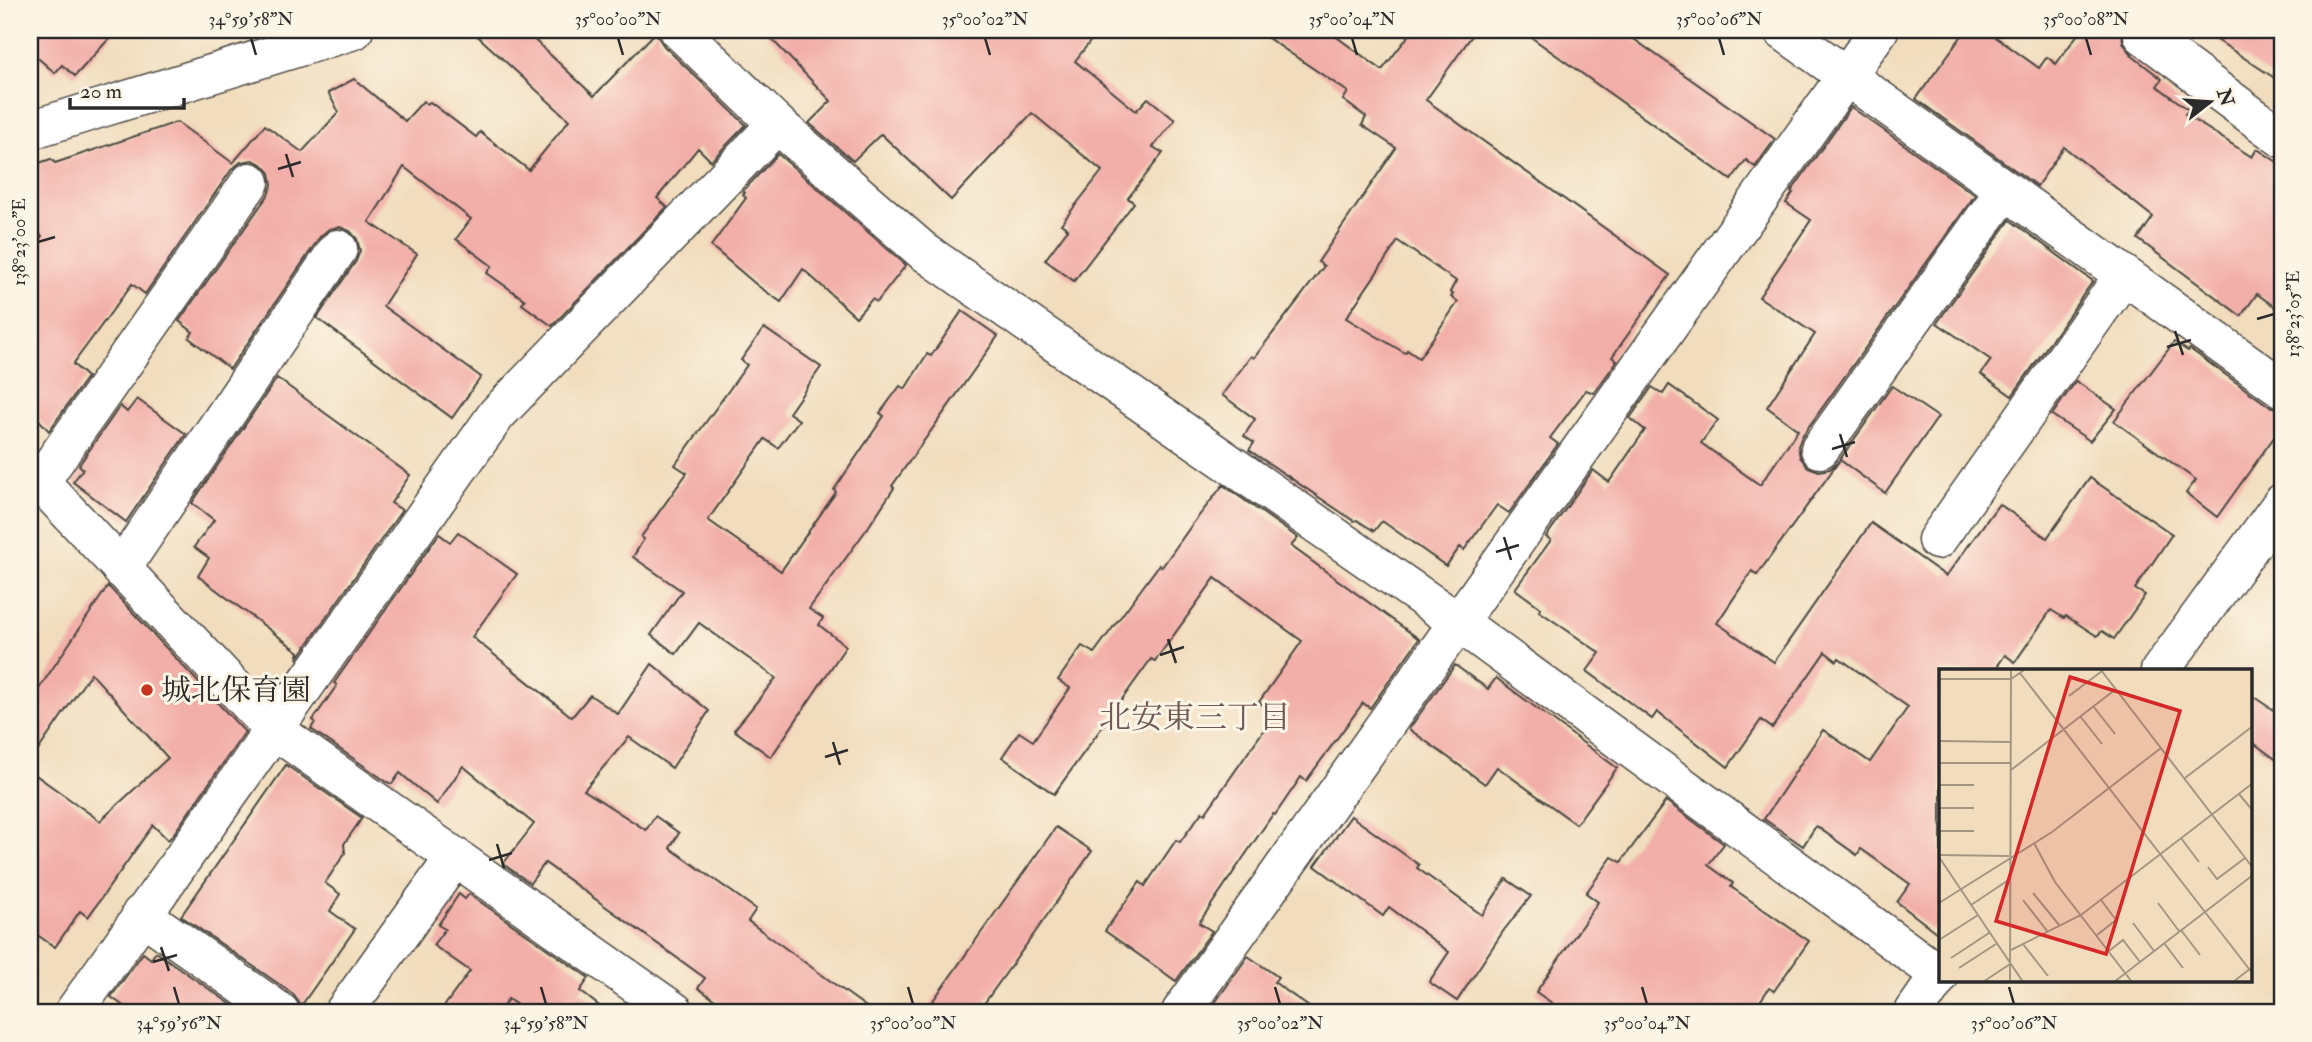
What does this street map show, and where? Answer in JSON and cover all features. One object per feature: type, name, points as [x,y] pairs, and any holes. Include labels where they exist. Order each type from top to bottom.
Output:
[{"type":"street","points":[[30,130],[354,30]]},
{"type":"street","points":[[679,30],[776,124],[923,251],[1458,622],[1939,973]]},
{"type":"street","points":[[1782,30],[2282,388]]},
{"type":"street","points":[[1181,1012],[1879,30]]},
{"type":"street","points":[[2143,35],[2282,138]]},
{"type":"street","points":[[74,1012],[497,414],[776,124]]},
{"type":"street","points":[[250,182],[35,477],[272,729],[675,1012]]},
{"type":"street","points":[[1820,449],[2005,190]]},
{"type":"street","points":[[121,569],[338,249]]},
{"type":"street","points":[[1937,540],[2124,275]]},
{"type":"street","points":[[2161,669],[2282,503]]},
{"type":"street","points":[[344,1012],[455,858]]},
{"type":"street","points":[[141,914],[280,1012]]},
{"type":"street","points":[[1914,1012],[1939,975]]},
{"type":"building","points":[[30,30],[117,30],[75,76],[62,65],[55,73],[30,51]]},
{"type":"building","points":[[471,30],[524,30],[594,96],[658,30],[658,37],[664,46],[746,125],[711,161],[698,148],[657,198],[667,207],[552,326],[522,304],[525,300],[487,273],[492,266],[456,239],[471,219],[404,167],[369,222],[417,254],[383,306],[481,377],[452,418],[317,318],[360,251],[357,239],[350,231],[340,227],[329,229],[320,237],[230,369],[189,338],[193,332],[179,321],[268,195],[272,185],[270,173],[263,165],[253,160],[241,162],[232,169],[145,294],[132,284],[73,364],[87,377],[49,431],[30,410],[30,253],[42,236],[30,227],[30,166],[51,159],[55,163],[177,122],[233,163],[265,125],[302,152],[339,112],[328,93],[354,79],[405,121],[423,101],[427,104],[430,102],[476,137],[480,132],[529,170],[569,120]]},
{"type":"building","points":[[763,30],[1099,30],[1075,61],[1136,111],[1148,98],[1175,120],[1153,147],[1163,153],[1128,198],[1134,203],[1074,281],[1045,260],[1068,229],[1061,224],[1102,171],[1032,113],[951,200],[881,134],[853,161],[809,123],[831,101]]},
{"type":"building","points":[[1256,30],[1327,30],[1382,70],[1413,30],[1476,30],[1426,100],[1670,275],[1612,357],[1617,361],[1594,393],[1586,390],[1550,438],[1558,444],[1509,513],[1497,505],[1464,550],[1460,547],[1446,566],[1382,521],[1374,531],[1357,520],[1354,521],[1249,450],[1254,443],[1244,436],[1255,419],[1222,395],[1251,356],[1254,358],[1324,266],[1318,262],[1396,148],[1362,125],[1366,117],[1343,100],[1348,92]],"holes":[[[1398,241],[1456,281],[1450,292],[1453,294],[1451,297],[1458,302],[1419,358],[1407,350],[1405,353],[1346,318]]]},
{"type":"building","points":[[1521,30],[1621,30],[1775,139],[1755,167],[1746,160],[1731,180]]},
{"type":"building","points":[[1966,30],[1986,30],[2039,68],[2047,57],[2056,64],[2081,30],[2122,30],[2123,43],[2131,55],[2162,79],[2157,86],[2189,110],[2185,114],[2252,157],[2257,149],[2282,165],[2282,312],[2257,294],[2241,316],[2138,239],[2153,217],[2064,147],[2037,186],[1916,99]]},
{"type":"building","points":[[2202,30],[2282,30],[2282,83]]},
{"type":"building","points":[[1851,107],[1975,195],[1802,436],[1798,446],[1800,457],[1808,467],[1819,471],[1830,469],[1838,462],[1892,386],[1938,417],[1885,493],[1840,460],[1757,575],[1752,571],[1717,623],[1774,662],[1871,523],[1946,576],[1999,504],[2047,538],[2090,478],[2172,534],[2135,589],[2145,595],[2114,639],[2102,631],[2097,636],[2066,616],[2064,618],[2051,610],[2015,662],[2005,655],[1995,669],[1939,669],[1939,934],[1897,902],[1910,884],[1861,849],[1857,855],[1816,826],[1803,846],[1764,819],[1823,730],[1870,762],[1908,707],[1839,658],[1837,661],[1825,652],[1772,728],[1761,720],[1728,767],[1657,712],[1652,719],[1587,671],[1600,653],[1539,611],[1541,608],[1515,589],[1551,540],[1546,537],[1593,470],[1609,482],[1645,430],[1630,418],[1652,387],[1663,394],[1669,385],[1718,420],[1701,443],[1760,485],[1798,430],[1767,407],[1815,334],[1759,297],[1811,220],[1786,203],[1793,193],[1791,192]]},
{"type":"building","points":[[778,154],[906,265],[877,302],[872,299],[856,317],[803,269],[781,302],[711,246],[746,198],[743,191]]},
{"type":"building","points":[[2010,220],[2093,281],[2012,396],[1981,374],[1991,360],[1937,323]]},
{"type":"building","points":[[962,311],[998,336],[809,609],[823,618],[819,625],[846,646],[771,757],[734,730],[776,678],[699,623],[676,654],[651,635],[682,591],[633,557],[644,539],[641,537],[687,473],[675,465],[747,365],[741,360],[764,328],[821,367],[789,413],[799,420],[778,448],[765,439],[708,520],[781,571],[884,416],[880,413],[900,386],[905,389],[927,354],[931,356]]},
{"type":"building","points":[[2174,342],[2188,351],[2190,349],[2269,406],[2282,409],[2282,426],[2217,517],[2186,493],[2196,480],[2114,421]]},
{"type":"building","points":[[277,378],[410,475],[391,503],[402,510],[297,659],[299,652],[198,576],[209,558],[194,547],[214,520],[192,503]]},
{"type":"building","points":[[2076,381],[2116,409],[2090,441],[2052,415]]},
{"type":"building","points":[[137,399],[186,434],[126,522],[73,482],[83,469],[79,465],[120,406],[127,412]]},
{"type":"building","points":[[1223,485],[1298,538],[1291,546],[1419,639],[1370,708],[1363,703],[1306,781],[1301,777],[1275,815],[1273,814],[1199,923],[1212,931],[1176,981],[1105,931],[1140,882],[1145,886],[1176,840],[1180,842],[1202,812],[1205,814],[1275,714],[1259,702],[1302,641],[1215,578],[1155,661],[1151,659],[1054,794],[1002,757],[1019,732],[1033,741],[1070,688],[1058,680],[1082,646],[1094,653]]},
{"type":"building","points":[[458,532],[517,574],[472,637],[572,717],[590,695],[618,714],[652,664],[709,711],[672,768],[629,737],[584,790],[646,830],[655,816],[679,833],[670,848],[756,909],[748,921],[873,1012],[732,1012],[698,988],[705,978],[545,863],[530,883],[503,864],[534,824],[463,766],[437,804],[400,773],[392,784],[387,782],[311,729],[315,722],[313,720],[337,685],[334,683],[439,534],[450,542]]},
{"type":"building","points":[[108,586],[245,732],[172,836],[168,840],[153,825],[88,917],[80,911],[55,947],[30,930],[30,771],[100,821],[168,758],[91,673],[30,762],[30,702]]},
{"type":"building","points":[[1455,665],[1488,689],[1496,678],[1617,768],[1576,824],[1497,767],[1485,784],[1409,729]]},
{"type":"building","points":[[2252,696],[2282,716],[2282,764],[2252,742]]},
{"type":"building","points":[[286,765],[362,818],[344,844],[345,853],[325,883],[340,894],[330,911],[355,929],[301,1006],[293,994],[181,916]]},
{"type":"building","points":[[1666,801],[1724,844],[1708,865],[1733,883],[1731,887],[1809,941],[1774,991],[1769,988],[1753,1012],[1565,1012],[1536,992],[1598,902],[1586,893],[1612,857],[1621,862]]},
{"type":"building","points":[[1351,816],[1482,915],[1506,879],[1531,896],[1504,930],[1457,1001],[1429,982],[1449,952],[1389,907],[1383,916],[1315,866]]},
{"type":"building","points":[[1056,827],[1092,851],[1034,934],[978,1012],[925,1012]]},
{"type":"building","points":[[459,894],[465,899],[469,894],[589,978],[580,991],[607,1012],[527,1012],[508,999],[499,1012],[440,1012],[470,971],[433,945],[445,929],[438,925]]},
{"type":"building","points":[[156,952],[242,1012],[132,1012],[111,997],[143,953],[151,959]]},
{"type":"building","points":[[1248,956],[1278,977],[1274,982],[1316,1012],[1220,1012],[1212,1007]]},
{"type":"place","name":"城北保育園","points":[[147,690]]},
{"type":"district","name":"北安東三丁目","points":[[1195,717]]}]
